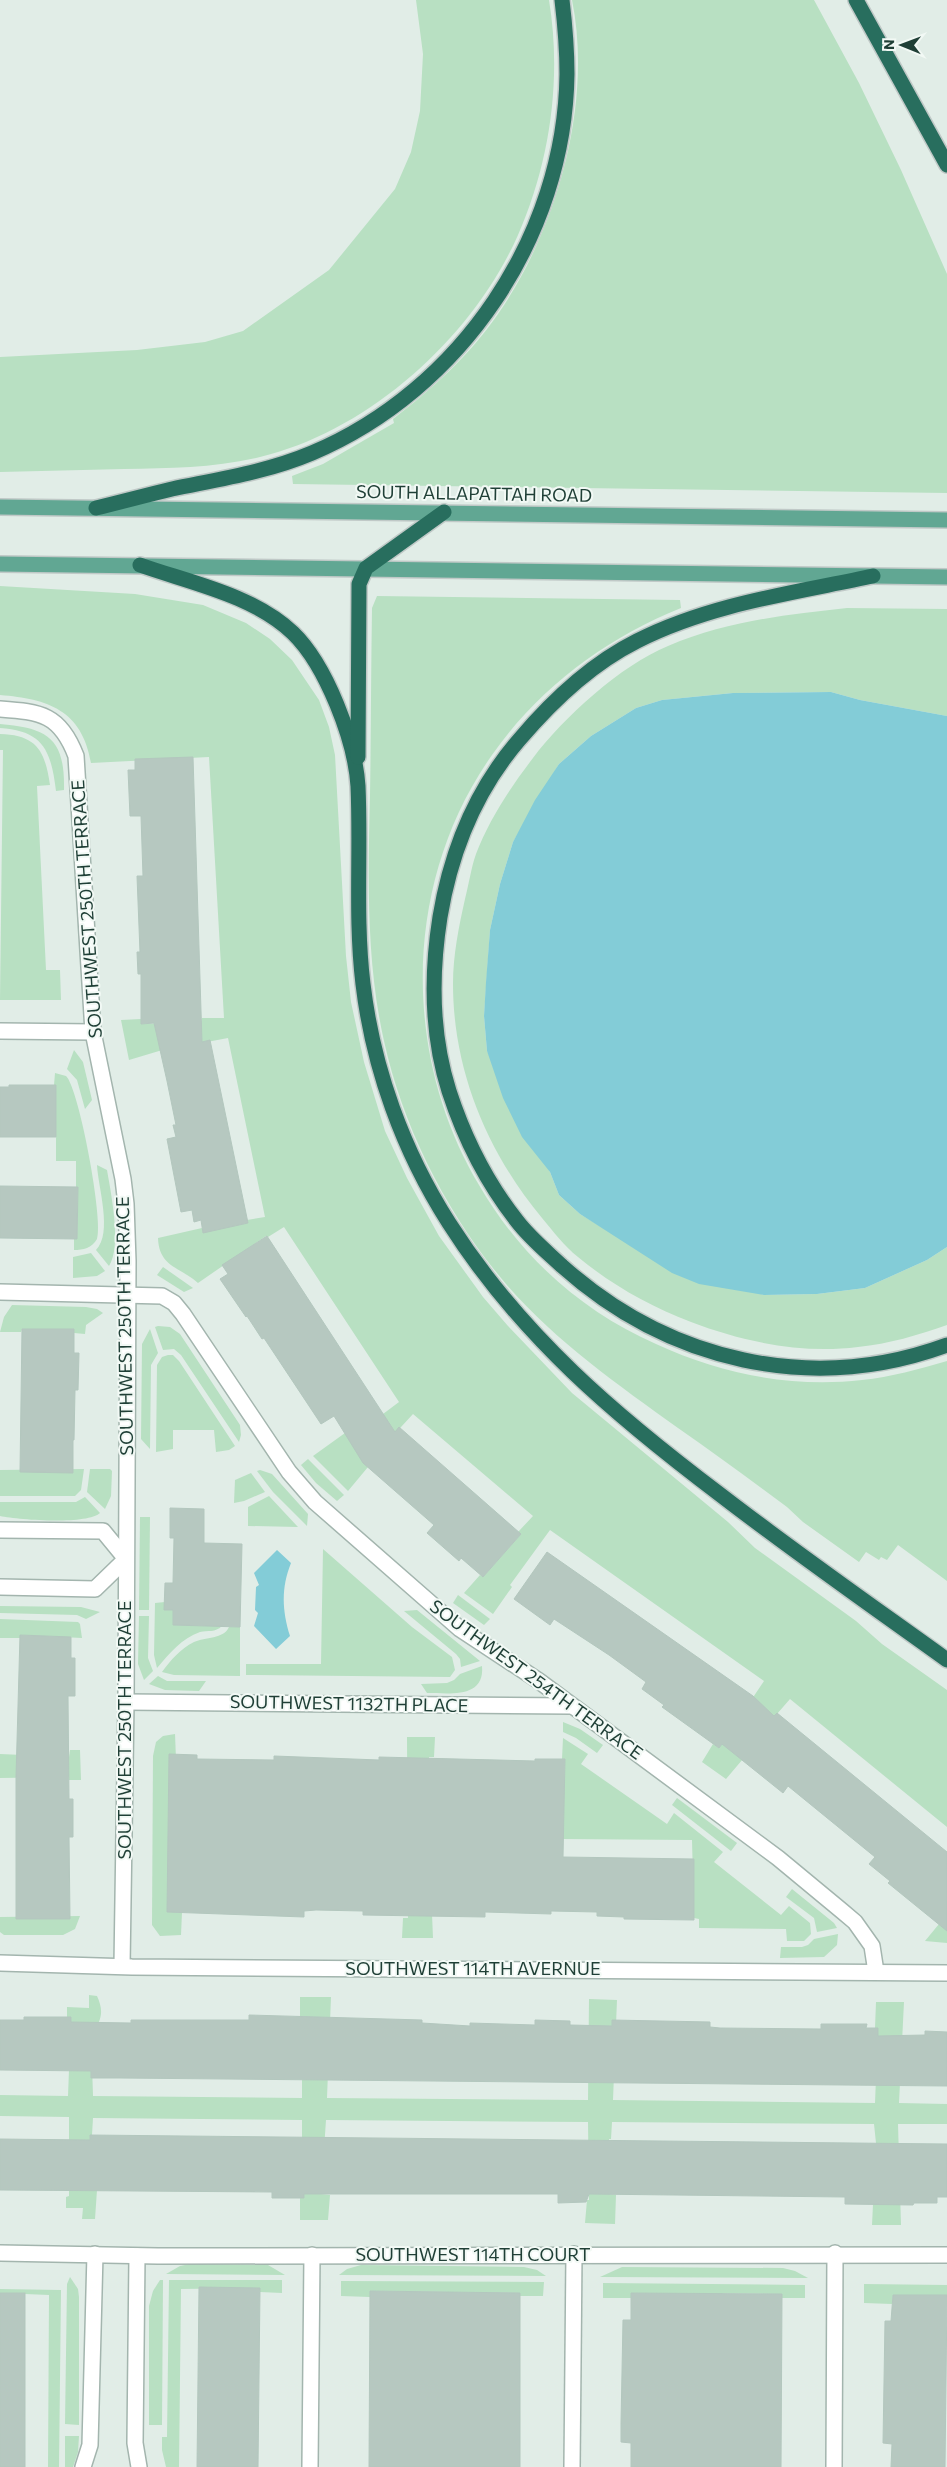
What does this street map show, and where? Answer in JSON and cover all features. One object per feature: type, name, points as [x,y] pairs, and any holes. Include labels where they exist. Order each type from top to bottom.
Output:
[{"type":"highway","points":[[96,508],[231,478],[281,465],[312,453],[359,430],[384,414],[448,359],[481,320],[509,281],[522,257],[544,200],[558,148],[565,98],[567,61],[562,0]]},
{"type":"highway","points":[[856,0],[947,165]]},
{"type":"highway","points":[[444,512],[366,568],[359,584],[358,916],[363,982],[372,1036],[389,1099],[411,1155],[447,1220],[502,1297],[551,1352],[582,1382],[647,1439],[756,1522],[947,1660]]},
{"type":"highway","points":[[140,565],[238,599],[278,621],[296,636],[319,665],[336,703],[358,782]]},
{"type":"highway","points":[[873,576],[698,615],[635,642],[610,657],[551,704],[494,773],[474,805],[458,846],[445,886],[438,927],[433,968],[434,1008],[448,1089],[470,1144],[497,1193],[517,1221],[538,1244],[592,1293],[616,1309],[642,1324],[690,1346],[733,1358],[777,1365],[831,1367],[875,1364],[917,1355],[947,1345]]},
{"type":"main road","name":"SOUTH ALLAPATTAH ROAD","points":[[0,507],[947,520]]},
{"type":"main road","points":[[0,564],[947,577]]},
{"type":"street","name":"SOUTHWEST 250TH TERRACE","points":[[0,709],[35,712],[42,715],[65,733],[76,756],[93,1032],[114,1130],[126,1204],[128,1295],[126,1702],[122,1966]]},
{"type":"street","points":[[0,1031],[93,1032]]},
{"type":"street","name":"SOUTHWEST 254TH TERRACE","points":[[0,1292],[162,1296],[174,1303],[289,1472],[315,1502],[460,1629],[539,1681],[784,1863],[855,1922],[872,1946],[876,1972]]},
{"type":"street","points":[[0,1530],[103,1531],[126,1559],[95,1589],[0,1587]]},
{"type":"street","name":"SOUTHWEST 1132TH PLACE","points":[[126,1702],[571,1706]]},
{"type":"street","name":"SOUTHWEST 114TH AVERNUE","points":[[0,1963],[122,1966],[947,1973]]},
{"type":"street","name":"SOUTHWEST 114TH COURT","points":[[0,2253],[137,2256],[835,2253],[947,2255]]},
{"type":"street","points":[[834,2467],[835,2253]]},
{"type":"street","points":[[83,2467],[90,2445],[95,2254]]},
{"type":"street","points":[[572,2467],[574,2254]]},
{"type":"street","points":[[310,2467],[312,2255]]},
{"type":"street","points":[[137,2256],[135,2442],[139,2467]]},
{"type":"green space","points":[[416,0],[549,0],[553,30],[553,90],[550,120],[538,179],[529,207],[518,235],[498,273],[474,309],[445,343],[413,374],[378,402],[340,426],[301,444],[260,457],[192,467],[0,472],[0,357],[137,350],[205,342],[243,331],[329,270],[395,189],[411,152],[420,111],[423,54]]},
{"type":"green space","points":[[572,0],[814,0],[859,83],[901,170],[947,274],[947,493],[293,484],[292,476],[323,464],[394,423],[393,419],[422,396],[463,357],[498,314],[519,280],[537,244],[553,204],[565,164],[573,122],[578,81],[577,40]]},
{"type":"green space","points":[[0,586],[135,594],[203,605],[246,623],[270,639],[292,660],[319,700],[329,727],[335,755],[346,956],[351,1002],[364,1062],[385,1131],[407,1178],[439,1236],[483,1297],[572,1393],[728,1522],[755,1548],[856,1621],[882,1644],[947,1690],[947,1827],[790,1699],[745,1751],[748,1753],[726,1779],[702,1762],[713,1744],[719,1748],[764,1681],[550,1530],[510,1585],[512,1587],[493,1614],[464,1593],[480,1575],[483,1577],[521,1534],[518,1532],[533,1516],[413,1414],[366,1465],[368,1467],[348,1491],[313,1456],[345,1433],[383,1414],[399,1402],[284,1227],[268,1237],[266,1236],[198,1283],[166,1261],[159,1248],[158,1238],[202,1228],[203,1232],[248,1223],[247,1220],[265,1217],[228,1038],[159,1051],[129,1060],[121,1020],[141,1019],[142,1024],[201,1022],[202,1018],[224,1018],[209,757],[91,763],[80,731],[71,719],[48,704],[0,695]]},
{"type":"green space","points":[[377,596],[680,600],[681,608],[626,634],[576,668],[553,687],[531,708],[492,755],[463,804],[441,857],[428,912],[423,968],[425,1025],[436,1080],[454,1134],[479,1185],[513,1235],[555,1279],[602,1315],[629,1331],[681,1354],[731,1371],[783,1380],[835,1382],[873,1379],[947,1361],[947,1581],[898,1545],[887,1560],[881,1557],[879,1560],[866,1552],[859,1562],[610,1378],[566,1343],[525,1305],[485,1258],[447,1200],[430,1170],[416,1138],[392,1074],[378,1011],[374,980],[371,950],[369,858],[372,608]]},
{"type":"green space","points":[[847,608],[947,609],[947,716],[860,700],[831,692],[733,693],[662,700],[636,708],[591,736],[559,764],[513,842],[500,884],[490,930],[484,1016],[487,1051],[550,1172],[559,1195],[580,1214],[656,1260],[764,1295],[817,1294],[865,1288],[927,1260],[947,1247],[947,1325],[881,1344],[837,1349],[815,1349],[752,1341],[675,1316],[618,1286],[568,1248],[522,1193],[490,1138],[477,1108],[459,1048],[453,973],[457,941],[473,865],[487,829],[524,769],[545,742],[594,694],[631,666],[668,646],[690,637],[756,620]]},
{"type":"green space","points":[[0,724],[31,729],[51,739],[61,759],[64,773],[64,790],[56,791],[48,754],[43,746],[27,733],[0,728]]},
{"type":"green space","points":[[0,734],[13,735],[31,742],[42,754],[48,773],[50,785],[37,786],[46,970],[60,970],[61,1000],[0,1000],[3,750],[0,750]]},
{"type":"green space","points":[[74,1050],[83,1062],[92,1100],[85,1109],[77,1080],[67,1069]]},
{"type":"green space","points":[[55,1073],[66,1076],[71,1086],[83,1128],[94,1183],[97,1208],[97,1239],[90,1246],[81,1250],[74,1250],[74,1239],[77,1239],[78,1187],[76,1187],[76,1161],[56,1161]]},
{"type":"green space","points":[[97,1165],[107,1170],[113,1205],[115,1246],[109,1266],[96,1250],[101,1242],[104,1221]]},
{"type":"green space","points":[[91,1253],[105,1271],[97,1276],[73,1278],[73,1257]]},
{"type":"green space","points":[[163,1267],[193,1288],[184,1292],[157,1275]]},
{"type":"green space","points":[[12,1305],[86,1307],[97,1309],[103,1313],[86,1325],[85,1334],[74,1333],[74,1329],[22,1329],[21,1332],[0,1332],[4,1317]]},
{"type":"green space","points":[[155,1327],[170,1327],[180,1334],[240,1425],[241,1435],[239,1442],[181,1355],[174,1349],[163,1350]]},
{"type":"green space","points":[[150,1329],[158,1353],[151,1365],[150,1449],[141,1439],[142,1344]]},
{"type":"green space","points":[[173,1355],[179,1361],[235,1446],[229,1450],[216,1452],[214,1430],[173,1430],[173,1449],[156,1452],[157,1365],[162,1357]]},
{"type":"green space","points":[[308,1459],[344,1495],[337,1501],[316,1483],[301,1465]]},
{"type":"green space","points":[[84,1469],[81,1490],[75,1496],[0,1496],[0,1470]]},
{"type":"green space","points":[[90,1469],[110,1469],[112,1471],[111,1496],[105,1509],[87,1492]]},
{"type":"green space","points":[[260,1470],[272,1474],[308,1514],[307,1526],[273,1492],[257,1471]]},
{"type":"green space","points":[[251,1473],[265,1492],[234,1503],[235,1480]]},
{"type":"green space","points":[[269,1496],[298,1527],[248,1526],[248,1507]]},
{"type":"green space","points":[[85,1497],[100,1513],[93,1517],[68,1520],[37,1520],[0,1516],[0,1502],[76,1502]]},
{"type":"green space","points":[[140,1517],[150,1517],[149,1610],[139,1610]]},
{"type":"green space","points":[[323,1549],[412,1627],[452,1657],[455,1670],[450,1677],[246,1675],[246,1664],[321,1664]]},
{"type":"green space","points":[[458,1595],[490,1619],[484,1625],[453,1603]]},
{"type":"green space","points":[[165,1602],[165,1610],[173,1610],[173,1625],[222,1626],[217,1630],[200,1632],[187,1638],[157,1668],[154,1655],[155,1603]]},
{"type":"green space","points":[[0,1606],[81,1607],[100,1612],[86,1619],[77,1615],[0,1613]]},
{"type":"green space","points":[[417,1610],[480,1661],[461,1667],[460,1659],[456,1654],[404,1611]]},
{"type":"green space","points":[[139,1616],[149,1616],[148,1658],[153,1671],[144,1680],[138,1664]]},
{"type":"green space","points":[[0,1619],[78,1622],[82,1638],[20,1635],[20,1638],[0,1638]]},
{"type":"green space","points":[[229,1627],[240,1627],[240,1676],[174,1675],[162,1672],[184,1648],[198,1640],[219,1636],[227,1631]]},
{"type":"green space","points":[[482,1666],[478,1684],[464,1692],[427,1693],[421,1684],[447,1683],[454,1680],[460,1674]]},
{"type":"green space","points":[[158,1676],[167,1681],[206,1681],[199,1691],[165,1690],[149,1684]]},
{"type":"green space","points":[[563,1722],[580,1729],[603,1745],[597,1753],[576,1738],[563,1732]]},
{"type":"green space","points":[[175,1734],[182,1912],[181,1935],[160,1936],[152,1925],[153,1756],[156,1742],[163,1736]]},
{"type":"green space","points":[[407,1737],[435,1737],[434,1757],[429,1757],[428,1819],[433,1938],[402,1938],[403,1918],[408,1918]]},
{"type":"green space","points":[[563,1738],[588,1754],[581,1764],[667,1824],[674,1813],[723,1852],[714,1862],[781,1915],[789,1906],[810,1923],[811,1934],[804,1941],[787,1941],[786,1929],[699,1928],[699,1919],[694,1918],[692,1840],[562,1839],[565,1760],[562,1759]]},
{"type":"green space","points":[[70,1750],[80,1750],[81,1780],[69,1780],[69,1777],[0,1778],[0,1754],[69,1757]]},
{"type":"green space","points":[[677,1798],[737,1843],[731,1851],[672,1805]]},
{"type":"green space","points":[[792,1889],[834,1923],[837,1928],[817,1932],[814,1918],[786,1897]]},
{"type":"green space","points":[[80,1916],[75,1929],[63,1935],[4,1935],[0,1932],[0,1917]]},
{"type":"green space","points":[[939,1924],[947,1924],[947,1943],[925,1941]]},
{"type":"green space","points":[[838,1934],[837,1945],[824,1957],[780,1958],[781,1947],[802,1947],[808,1945],[814,1939]]},
{"type":"green space","points":[[89,1995],[97,1996],[101,2006],[100,2020],[91,2034],[93,2096],[302,2098],[302,2080],[305,2079],[306,2017],[300,2016],[300,1997],[331,1997],[327,2098],[588,2100],[589,1999],[617,2000],[613,2100],[875,2103],[878,2028],[875,2028],[876,2002],[904,2002],[899,2103],[947,2104],[947,2124],[898,2124],[901,2225],[872,2225],[876,2143],[874,2124],[612,2122],[611,2139],[609,2139],[609,2194],[616,2195],[615,2224],[585,2223],[587,2200],[589,2200],[588,2122],[326,2120],[321,2194],[330,2195],[328,2220],[300,2220],[300,2198],[302,2198],[302,2120],[93,2118],[92,2135],[90,2135],[89,2189],[97,2190],[95,2219],[82,2219],[83,2208],[66,2208],[66,2197],[69,2196],[69,2117],[0,2116],[0,2095],[68,2096],[71,2018],[67,2017],[67,2007],[89,2008]]},
{"type":"green space","points":[[190,2264],[268,2265],[285,2275],[166,2274],[180,2266]]},
{"type":"green space","points":[[361,2265],[524,2267],[537,2270],[546,2276],[339,2275],[347,2269]]},
{"type":"green space","points":[[622,2267],[783,2268],[795,2271],[808,2278],[600,2277]]},
{"type":"green space","points":[[70,2277],[78,2289],[79,2297],[79,2425],[65,2424],[67,2284]]},
{"type":"green space","points":[[160,2280],[163,2280],[162,2425],[149,2425],[149,2306],[153,2291]]},
{"type":"green space","points":[[169,2280],[282,2280],[282,2293],[260,2292],[260,2288],[181,2289],[179,2467],[166,2467],[162,2450],[162,2437],[167,2437]]},
{"type":"green space","points":[[341,2281],[544,2282],[543,2296],[520,2296],[520,2293],[370,2291],[370,2297],[341,2296]]},
{"type":"green space","points":[[603,2283],[805,2285],[805,2298],[782,2298],[782,2294],[723,2293],[722,2296],[631,2293],[631,2298],[603,2298]]},
{"type":"green space","points":[[864,2284],[947,2285],[947,2295],[893,2295],[892,2304],[864,2303]]},
{"type":"green space","points":[[0,2289],[61,2290],[59,2467],[48,2467],[49,2295],[0,2293]]},
{"type":"green space","points":[[65,2436],[79,2436],[78,2452],[73,2467],[65,2467]]},
{"type":"water","points":[[831,692],[860,700],[947,716],[947,1247],[927,1260],[865,1288],[817,1294],[764,1295],[699,1284],[672,1273],[580,1214],[559,1195],[550,1172],[522,1137],[503,1098],[487,1051],[484,1016],[490,930],[500,884],[513,842],[535,800],[559,764],[591,736],[636,708],[662,700],[733,693]]},
{"type":"water","points":[[277,1550],[291,1563],[284,1590],[285,1617],[290,1636],[276,1649],[254,1626],[258,1613],[255,1610],[256,1587],[259,1585],[254,1573]]},
{"type":"building","points":[[193,757],[202,1042],[210,1040],[248,1223],[203,1233],[201,1220],[194,1222],[192,1210],[181,1212],[167,1139],[176,1137],[173,1125],[176,1125],[167,1081],[154,1023],[141,1024],[141,974],[138,974],[137,952],[140,952],[137,876],[143,876],[141,816],[130,816],[128,770],[135,770],[135,759]]},
{"type":"building","points":[[9,1085],[56,1085],[56,1137],[0,1137],[0,1087],[9,1087]]},
{"type":"building","points":[[0,1186],[78,1187],[77,1239],[0,1238]]},
{"type":"building","points":[[267,1236],[395,1432],[399,1427],[521,1534],[483,1577],[461,1558],[459,1561],[427,1533],[434,1525],[363,1463],[334,1416],[321,1424],[264,1338],[262,1339],[220,1279],[228,1274],[222,1265]]},
{"type":"building","points":[[22,1329],[74,1329],[74,1353],[79,1353],[78,1390],[75,1390],[73,1473],[20,1472]]},
{"type":"building","points":[[170,1508],[204,1509],[204,1543],[242,1544],[240,1627],[173,1625],[173,1610],[164,1610],[165,1583],[173,1583],[174,1538],[170,1538]]},
{"type":"building","points":[[547,1552],[753,1696],[774,1716],[777,1713],[947,1852],[947,1931],[888,1883],[890,1881],[869,1864],[875,1857],[788,1786],[783,1793],[722,1744],[719,1748],[662,1707],[664,1705],[642,1689],[646,1682],[609,1655],[554,1619],[550,1625],[514,1599]]},
{"type":"building","points":[[20,1635],[71,1637],[71,1658],[75,1658],[75,1696],[68,1696],[69,1799],[73,1799],[73,1837],[69,1837],[70,1919],[16,1919],[16,1777]]},
{"type":"building","points":[[169,1754],[197,1755],[197,1759],[274,1760],[274,1756],[379,1760],[379,1757],[535,1761],[535,1759],[565,1759],[563,1857],[694,1859],[694,1920],[624,1919],[624,1917],[597,1916],[597,1912],[551,1911],[551,1914],[485,1912],[485,1917],[363,1915],[363,1911],[316,1910],[304,1911],[304,1917],[167,1912]]},
{"type":"building","points":[[249,2015],[422,2020],[422,2023],[470,2026],[470,2023],[535,2025],[535,2020],[570,2021],[570,2025],[612,2026],[612,2020],[710,2022],[710,2027],[720,2028],[821,2029],[821,2024],[867,2024],[866,2028],[878,2028],[878,2036],[925,2035],[925,2031],[947,2032],[947,2086],[91,2078],[91,2071],[0,2070],[0,2020],[24,2020],[24,2017],[71,2017],[71,2022],[131,2023],[131,2020],[249,2020]]},
{"type":"building","points":[[90,2135],[947,2144],[947,2197],[937,2197],[937,2203],[914,2203],[913,2205],[845,2204],[845,2197],[589,2194],[586,2202],[558,2203],[558,2194],[304,2194],[304,2198],[272,2198],[272,2192],[0,2190],[0,2139],[90,2140]]},
{"type":"building","points":[[199,2287],[260,2288],[258,2467],[197,2467]]},
{"type":"building","points":[[370,2291],[520,2293],[520,2467],[369,2467]]},
{"type":"building","points":[[0,2293],[25,2293],[25,2467],[0,2467]]},
{"type":"building","points":[[631,2293],[782,2294],[781,2467],[631,2467],[631,2443],[621,2442],[621,2424],[623,2320],[631,2320]]},
{"type":"building","points":[[893,2295],[947,2295],[945,2467],[891,2467],[892,2444],[883,2443],[885,2321],[891,2321]]}]
